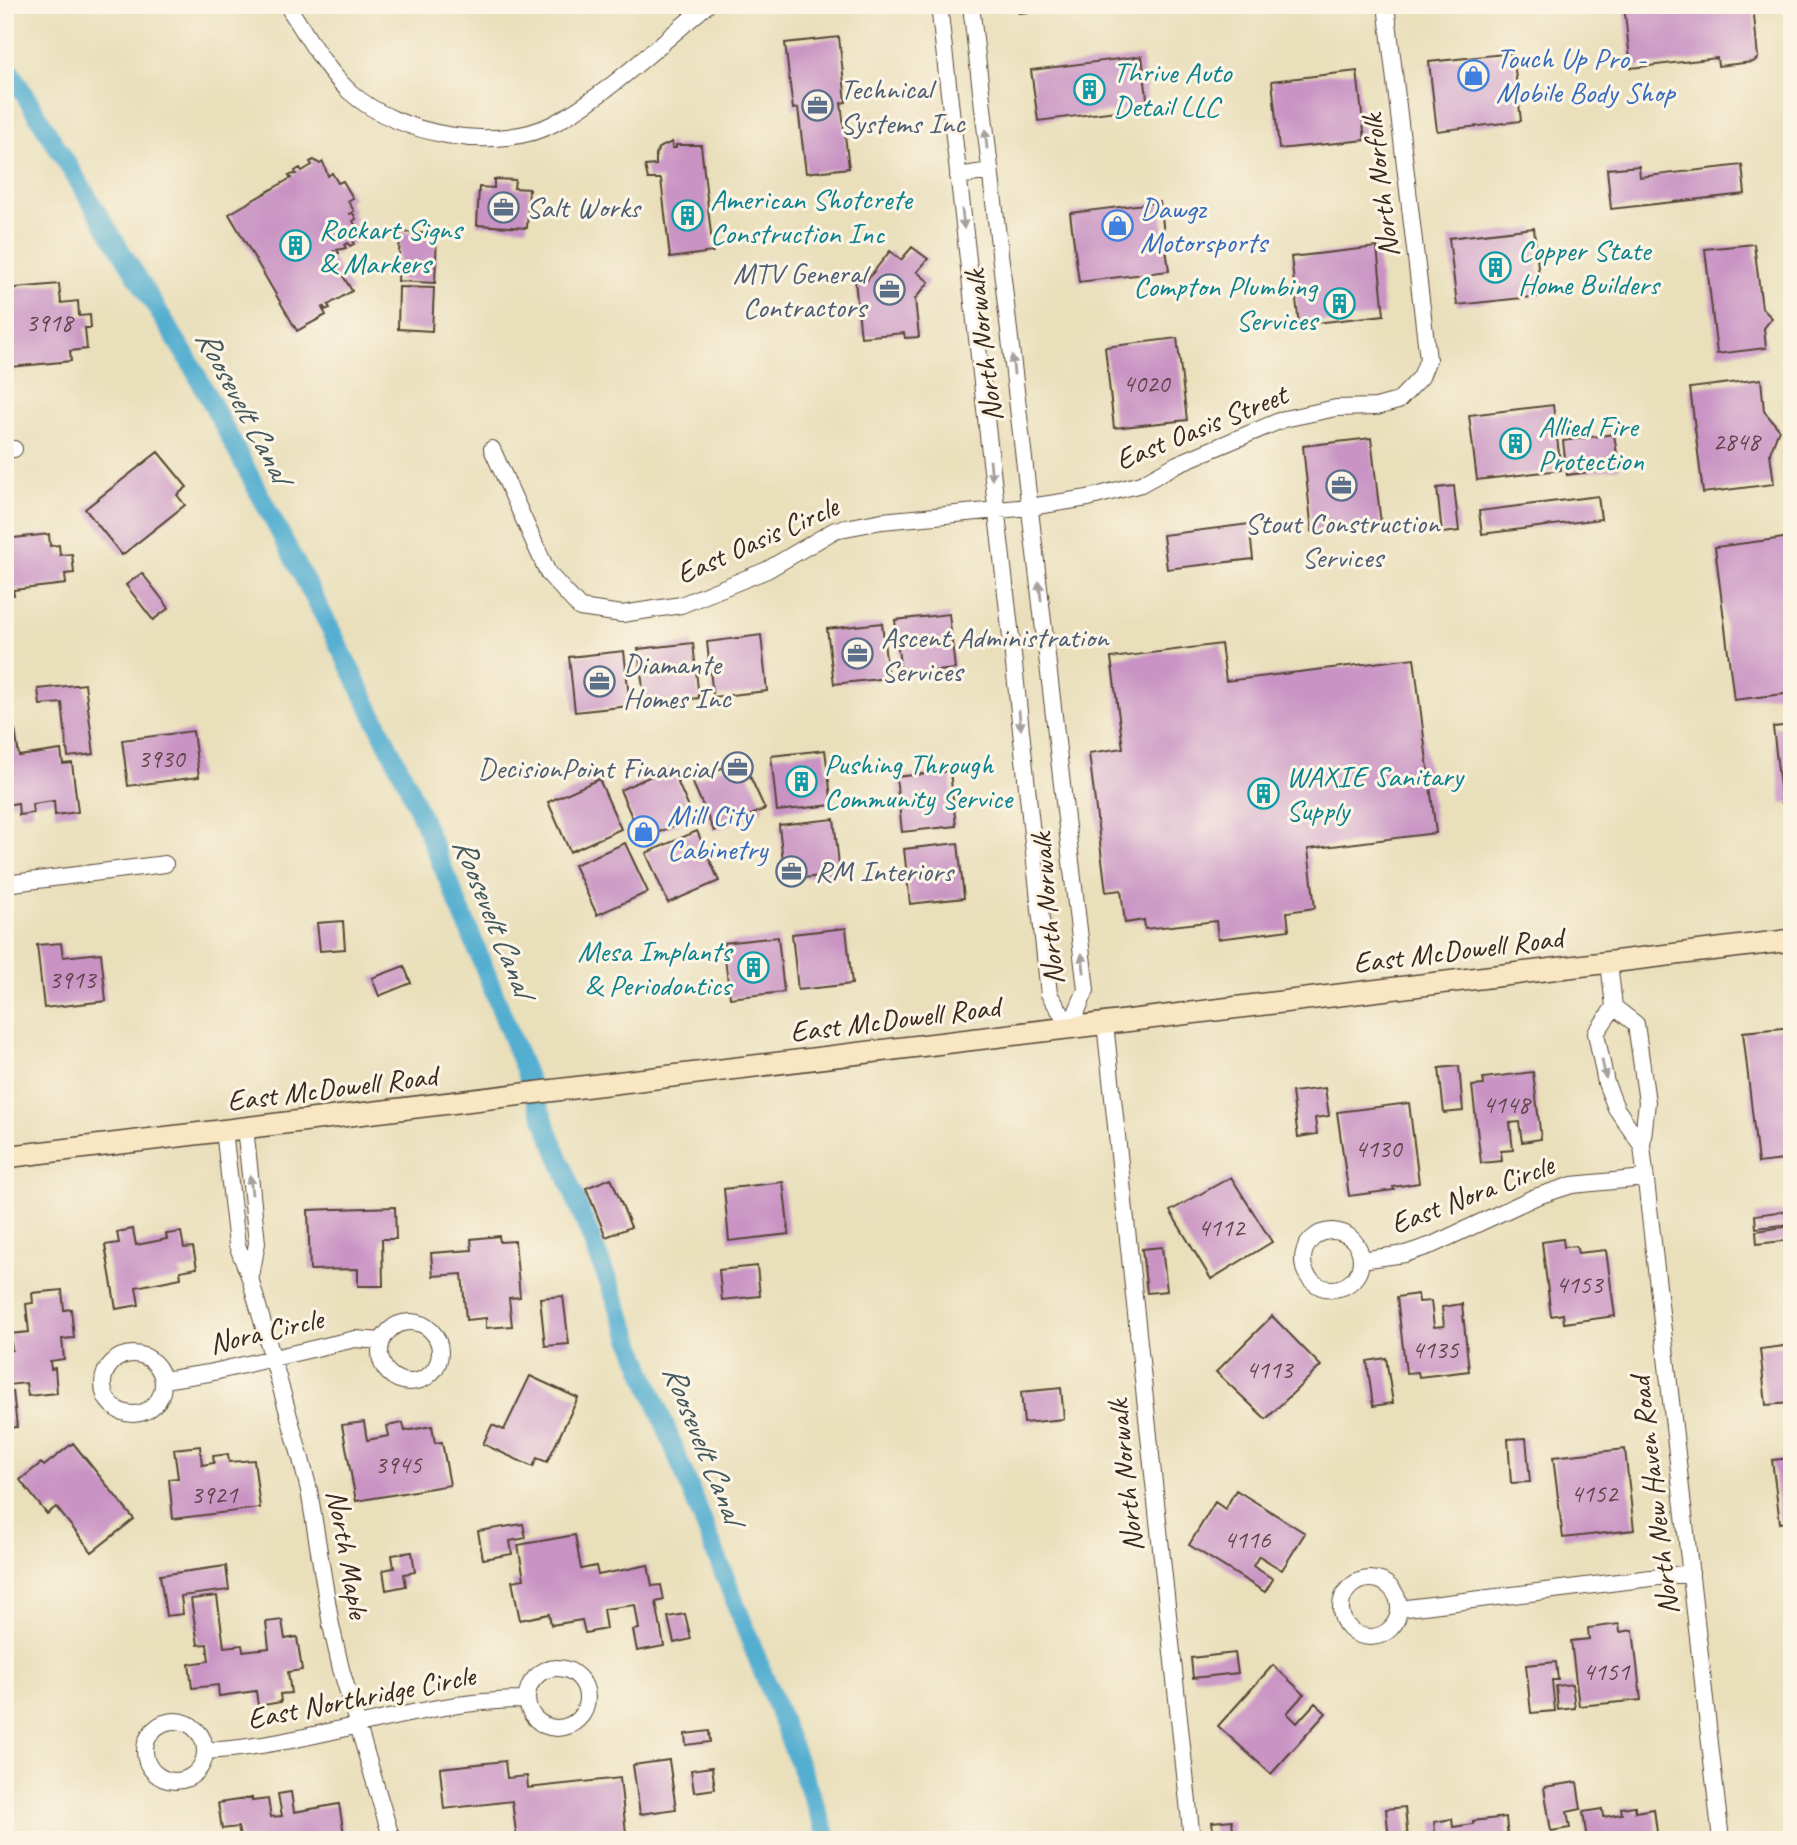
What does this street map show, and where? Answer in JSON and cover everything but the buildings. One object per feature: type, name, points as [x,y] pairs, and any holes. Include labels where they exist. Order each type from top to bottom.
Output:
[{"type":"main road","name":"East McDowell Road","points":[[5,1157],[1792,940]]},
{"type":"street","points":[[288,5],[326,64],[350,92],[397,121],[436,133],[476,139],[514,136],[554,124],[590,100],[707,5]]},
{"type":"street","name":"North Norwalk","points":[[939,5],[1049,994],[1070,1027]]},
{"type":"street","name":"North Norwalk","points":[[971,5],[990,171],[1022,508],[1086,990],[1070,1027]]},
{"type":"street","name":"North Norfolk","points":[[1386,5],[1428,359]]},
{"type":"street","points":[[958,176],[990,171]]},
{"type":"street","name":"East Oasis Street","points":[[1022,508],[1088,498],[1141,484],[1177,464],[1284,419],[1336,408],[1376,407],[1398,401],[1421,377],[1428,359]]},
{"type":"street","name":"East Oasis Circle","points":[[492,449],[548,573],[580,608],[622,614],[681,605],[766,570],[835,530],[882,521],[1022,508]]},
{"type":"street","points":[[5,884],[165,864]]},
{"type":"street","points":[[1609,962],[1614,1007]]},
{"type":"street","name":"North New Haven Road","points":[[1642,1146],[1616,1108],[1606,1083],[1598,1045],[1596,1032],[1614,1007],[1636,1024],[1647,1102],[1642,1146],[1645,1178],[1721,1840]]},
{"type":"street","name":"North Norwalk","points":[[1105,1023],[1192,1840]]},
{"type":"street","name":"North Maple","points":[[245,1127],[257,1243],[250,1279]]},
{"type":"street","name":"North Maple","points":[[224,1130],[237,1245],[273,1357],[309,1490],[331,1625],[341,1669],[392,1840]]},
{"type":"street","name":"East Nora Circle","points":[[1361,1260],[1405,1254],[1432,1245],[1535,1197],[1572,1185],[1645,1178]]},
{"type":"street","name":"Nora Circle","points":[[163,1380],[209,1373],[355,1339],[382,1340]]},
{"type":"street","points":[[1399,1609],[1691,1573]]},
{"type":"street","name":"East Northridge Circle","points":[[205,1751],[270,1745],[444,1706],[527,1700]]},
{"type":"waterway","name":"Roosevelt Canal","points":[[5,63],[191,364],[330,628],[406,781],[468,927],[829,1840]]},
{"type":"place","name":"Touch Up Pro - Mobile Body Shop","points":[[1473,75]]},
{"type":"place","name":"Thrive Auto Detail LLC","points":[[1090,89]]},
{"type":"place","name":"Technical Systems Inc","points":[[817,106]]},
{"type":"place","name":"Salt Works","points":[[503,207]]},
{"type":"place","name":"American Shotcrete Construction Inc","points":[[687,216]]},
{"type":"place","name":"Dawgz Motorsports","points":[[1117,225]]},
{"type":"place","name":"Rockart Signs & Markers","points":[[296,246]]},
{"type":"place","name":"Copper State Home Builders","points":[[1495,267]]},
{"type":"place","name":"MTV General Contractors","points":[[889,290]]},
{"type":"place","name":"Compton Plumbing Services","points":[[1340,303]]},
{"type":"place","name":"Allied Fire Protection","points":[[1515,443]]},
{"type":"place","name":"Stout Construction Services","points":[[1342,485]]},
{"type":"place","name":"Ascent Administration Services","points":[[858,654]]},
{"type":"place","name":"Diamante Homes Inc","points":[[600,681]]},
{"type":"place","name":"DecisionPoint Financial","points":[[737,768]]},
{"type":"place","name":"Pushing Through Community Service","points":[[801,781]]},
{"type":"place","name":"WAXIE Sanitary Supply","points":[[1263,793]]},
{"type":"place","name":"Mill City Cabinetry","points":[[644,832]]},
{"type":"place","name":"RM Interiors","points":[[792,871]]},
{"type":"place","name":"Mesa Implants & Periodontics","points":[[754,968]]}]
